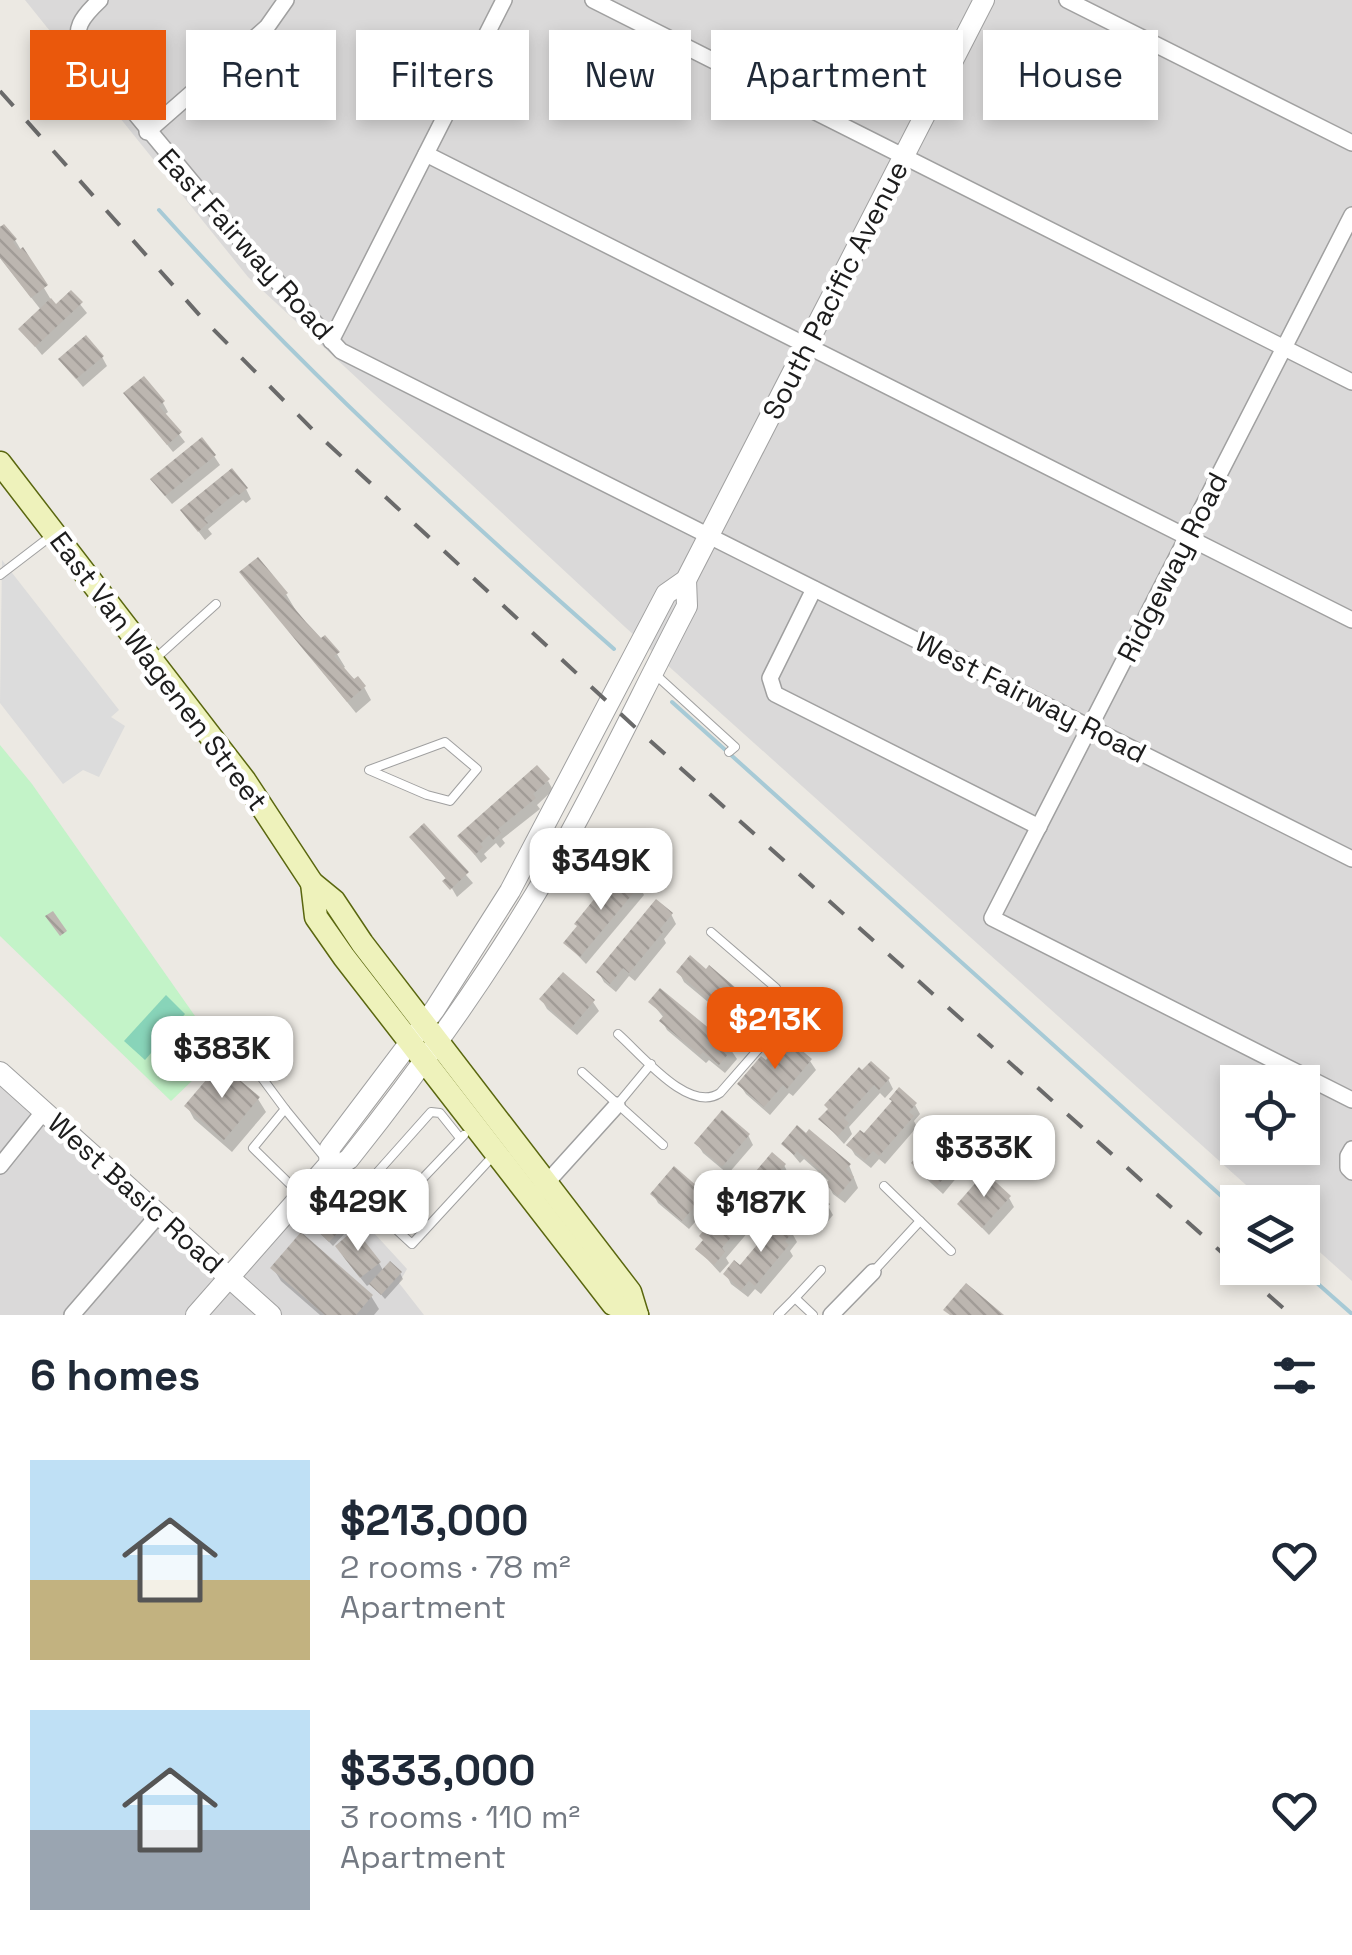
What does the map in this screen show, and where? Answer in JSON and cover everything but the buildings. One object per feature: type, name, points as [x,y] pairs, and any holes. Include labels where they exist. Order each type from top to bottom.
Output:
[{"type":"main road","name":"East Van Wagenen Street","points":[[0,463],[245,781],[312,884],[316,917],[425,1044]]},
{"type":"main road","points":[[425,1044],[467,1131],[539,1191]]},
{"type":"main road","points":[[425,1044],[539,1191],[630,1292],[637,1315]]},
{"type":"street","name":"East Fairway Road","points":[[100,0],[85,14],[76,40],[250,252],[341,351],[709,536]]},
{"type":"street","points":[[148,132],[267,28],[286,0]]},
{"type":"street","points":[[330,340],[504,0]]},
{"type":"street","points":[[593,0],[1352,382]]},
{"type":"street","name":"South Pacific Avenue","points":[[425,1044],[533,852],[666,594],[686,580],[984,0]]},
{"type":"street","points":[[1067,0],[1352,143]]},
{"type":"street","points":[[426,154],[1352,620]]},
{"type":"street","name":"Ridgeway Road","points":[[1352,215],[992,918],[1352,1100]]},
{"type":"street","name":"West Fairway Road","points":[[709,536],[1352,859]]},
{"type":"street","name":"South Pacific Avenue","points":[[425,1044],[553,864],[687,606],[686,580]]},
{"type":"street","points":[[814,589],[772,671],[770,687],[780,697],[1039,827]]},
{"type":"street","points":[[196,1315],[328,1164],[330,1148],[425,1044]]},
{"type":"street","name":"West Basic Road","points":[[0,1072],[271,1315]]},
{"type":"street","points":[[539,1191],[617,1106]]},
{"type":"street","points":[[0,1166],[44,1110]]},
{"type":"street","points":[[1352,1149],[1348,1168],[1352,1172]]},
{"type":"street","points":[[72,1315],[160,1212]]},
{"type":"street","points":[[831,1315],[873,1272]]},
{"type":"lane","points":[[0,575],[54,534]]},
{"type":"lane","points":[[153,661],[216,604]]},
{"type":"lane","points":[[652,672],[735,747],[729,752]]},
{"type":"lane","points":[[445,742],[477,769],[450,801],[369,770],[384,764],[445,742]]},
{"type":"lane","points":[[618,1034],[680,1090],[712,1098],[745,1065],[782,1018],[785,1008],[776,988],[711,932]]},
{"type":"lane","points":[[242,1051],[328,1164],[412,1244],[496,1153]]},
{"type":"lane","points":[[617,1106],[651,1064]]},
{"type":"lane","points":[[582,1072],[663,1145]]},
{"type":"lane","points":[[285,1109],[253,1148],[301,1195]]},
{"type":"lane","points":[[358,1194],[430,1112],[440,1113],[467,1131],[384,1218]]},
{"type":"lane","points":[[884,1186],[951,1252]]},
{"type":"lane","points":[[873,1272],[920,1221]]},
{"type":"lane","points":[[778,1315],[821,1270]]},
{"type":"lane","points":[[795,1298],[813,1315]]},
{"type":"shaded area","points":[[25,0],[1352,0],[1352,1281],[1320,1252],[1320,1185],[1246,1185],[1224,1165],[1320,1165],[1320,1065],[1220,1065],[1220,1162],[625,627],[248,277],[122,120],[166,120],[166,30],[49,30]]},
{"type":"shaded area","points":[[2,560],[119,710],[111,717],[125,726],[99,777],[83,770],[63,784],[0,703]]},
{"type":"shaded area","points":[[0,1074],[229,1276],[320,1174],[407,1269],[399,1283],[424,1315],[0,1315]]},
{"type":"green space","points":[[0,745],[32,784],[221,1053],[171,1101],[0,936]]},
{"type":"green space","points":[[166,995],[185,1014],[145,1060],[124,1041]]},
{"type":"waterway","points":[[159,210],[267,325],[380,436],[614,649]]},
{"type":"waterway","points":[[672,702],[1220,1195]]},
{"type":"waterway","points":[[1319,1285],[1352,1314]]},
{"type":"railway","points":[[0,91],[203,319],[315,432],[637,729],[1220,1251]]},
{"type":"railway","points":[[1257,1285],[1291,1315]]}]
